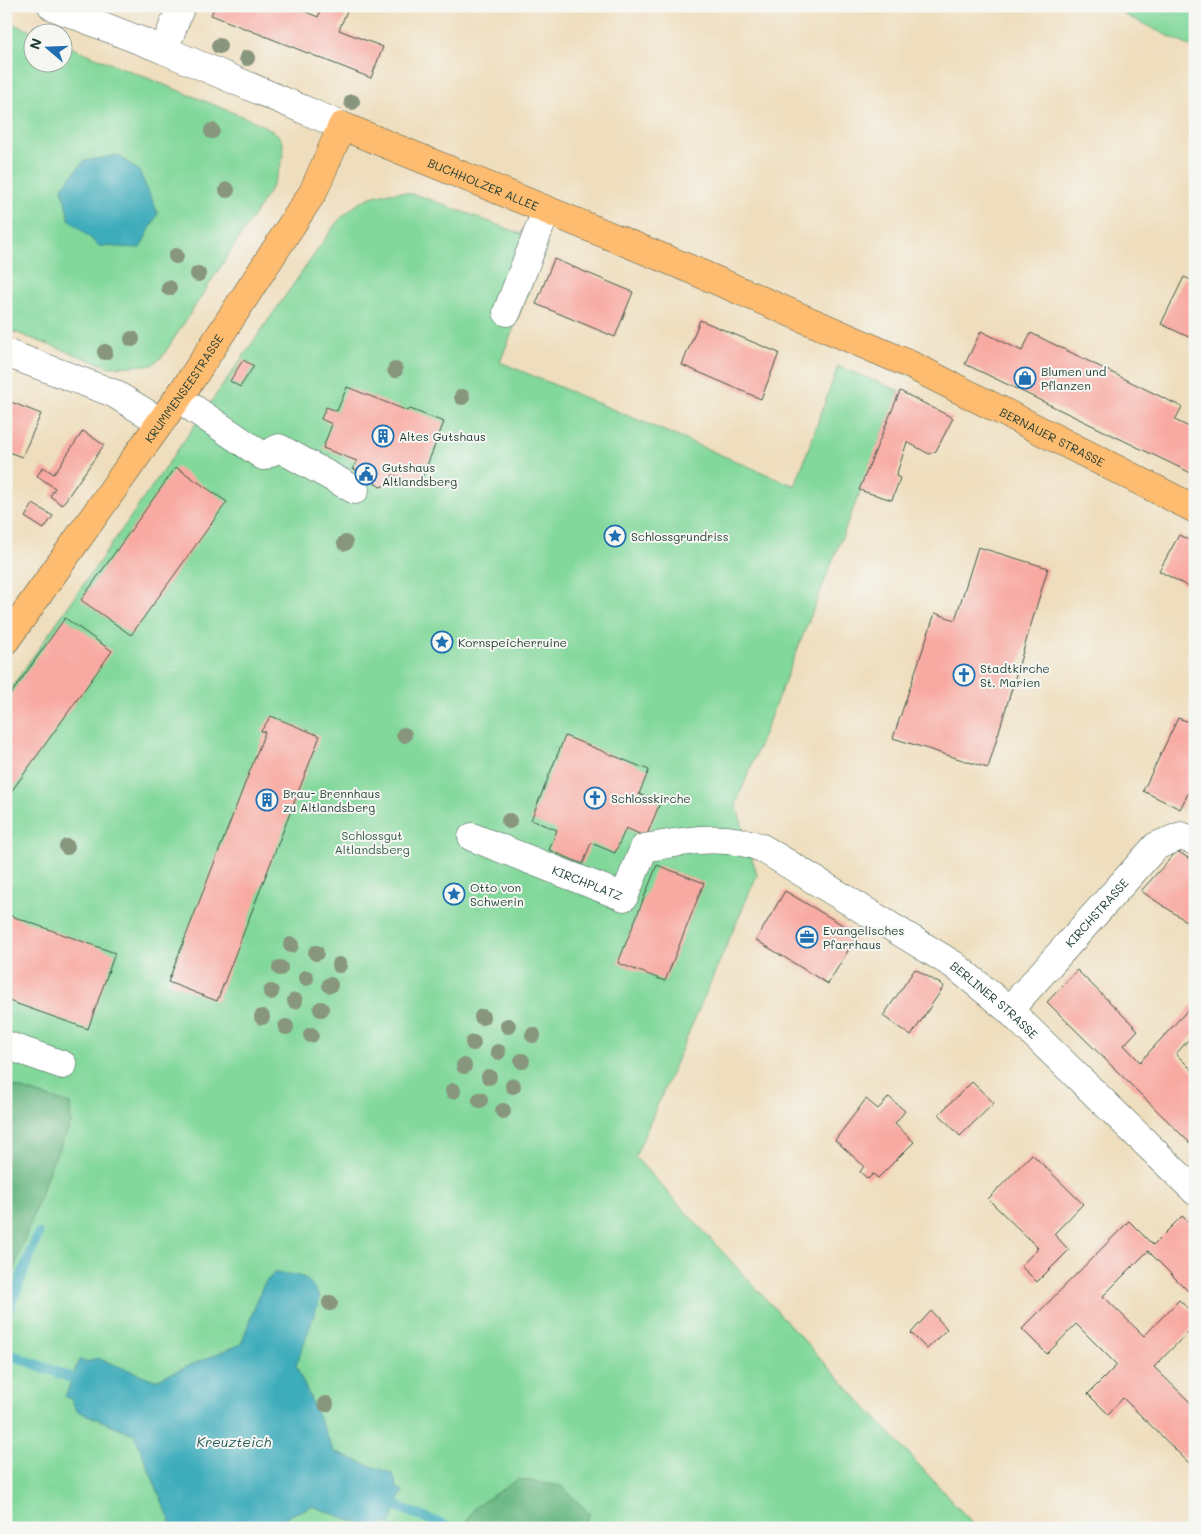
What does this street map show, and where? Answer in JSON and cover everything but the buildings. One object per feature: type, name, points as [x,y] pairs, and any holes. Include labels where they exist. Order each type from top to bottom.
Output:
[{"type":"main road","name":"BUCHHOLZER ALLEE","points":[[342,126],[683,266],[911,365]]},
{"type":"main road","name":"KRUMMENSEESTRASSE","points":[[6,640],[178,398],[313,192],[342,126]]},
{"type":"main road","name":"BERNAUER STRASSE","points":[[911,365],[1195,509]]},
{"type":"street","name":"BUCHHOLZER ALLEE","points":[[52,6],[164,50],[342,126]]},
{"type":"street","points":[[164,50],[181,6]]},
{"type":"street","points":[[507,312],[546,211]]},
{"type":"street","points":[[6,353],[112,393],[161,422]]},
{"type":"street","points":[[178,398],[263,456],[279,448],[355,490]]},
{"type":"street","name":"KIRCHSTRASSE","points":[[1009,1010],[1156,846],[1181,836],[1195,842]]},
{"type":"street","name":"KIRCHPLATZ","points":[[472,837],[624,897],[644,848],[689,840],[745,842],[762,848]]},
{"type":"street","name":"BERLINER STRASSE","points":[[762,848],[954,965],[1009,1010],[1195,1191]]},
{"type":"street","points":[[6,1045],[63,1065]]},
{"type":"green space","points":[[1123,6],[1195,6],[1195,49],[1125,15]]},
{"type":"green space","points":[[6,21],[22,27],[22,72],[72,72],[72,48],[254,121],[278,135],[282,141],[283,156],[279,171],[269,192],[162,357],[152,365],[109,367],[6,329]]},
{"type":"green space","name":"Schlossgut Altlandsberg","points":[[402,192],[421,196],[548,244],[500,362],[795,486],[838,366],[900,391],[736,804],[757,875],[635,1157],[977,1528],[6,1528],[6,695],[337,222],[366,199],[381,194]]},
{"type":"green space","points":[[6,1084],[70,1104],[71,1124],[51,1165],[6,1293]]},
{"type":"green space","points":[[518,1479],[562,1486],[590,1514],[583,1528],[462,1528],[475,1507]]},
{"type":"water","points":[[118,155],[139,171],[158,213],[140,248],[99,246],[69,219],[62,187],[84,161]]},
{"type":"water","name":"Kreuzteich","points":[[274,1273],[302,1277],[311,1284],[320,1298],[296,1366],[334,1452],[393,1474],[397,1488],[403,1491],[390,1525],[383,1523],[371,1528],[312,1506],[261,1528],[168,1528],[170,1520],[134,1434],[77,1411],[71,1399],[65,1397],[79,1360],[86,1362],[97,1358],[155,1380],[241,1344],[263,1285]]},
{"type":"waterway","points":[[6,1316],[38,1234]]},
{"type":"waterway","points":[[6,1353],[85,1383]]},
{"type":"waterway","points":[[384,1501],[450,1528]]},
{"type":"place","name":"Blumen und Pflanzen","points":[[1025,378]]},
{"type":"place","name":"Altes Gutshaus","points":[[383,436]]},
{"type":"place","name":"Gutshaus Altlandsberg","points":[[366,474]]},
{"type":"place","name":"Schlossgrundriss","points":[[615,536]]},
{"type":"place","name":"Kornspeicherruine","points":[[442,642]]},
{"type":"place","name":"Stadtkirche St. Marien","points":[[964,675]]},
{"type":"place","name":"Schlosskirche","points":[[595,798]]},
{"type":"place","name":"Brau- Brennhaus zu Altlandsberg","points":[[267,800]]},
{"type":"place","name":"Otto von Schwerin","points":[[454,894]]},
{"type":"place","name":"Evangelisches Pfarrhaus","points":[[807,937]]}]
